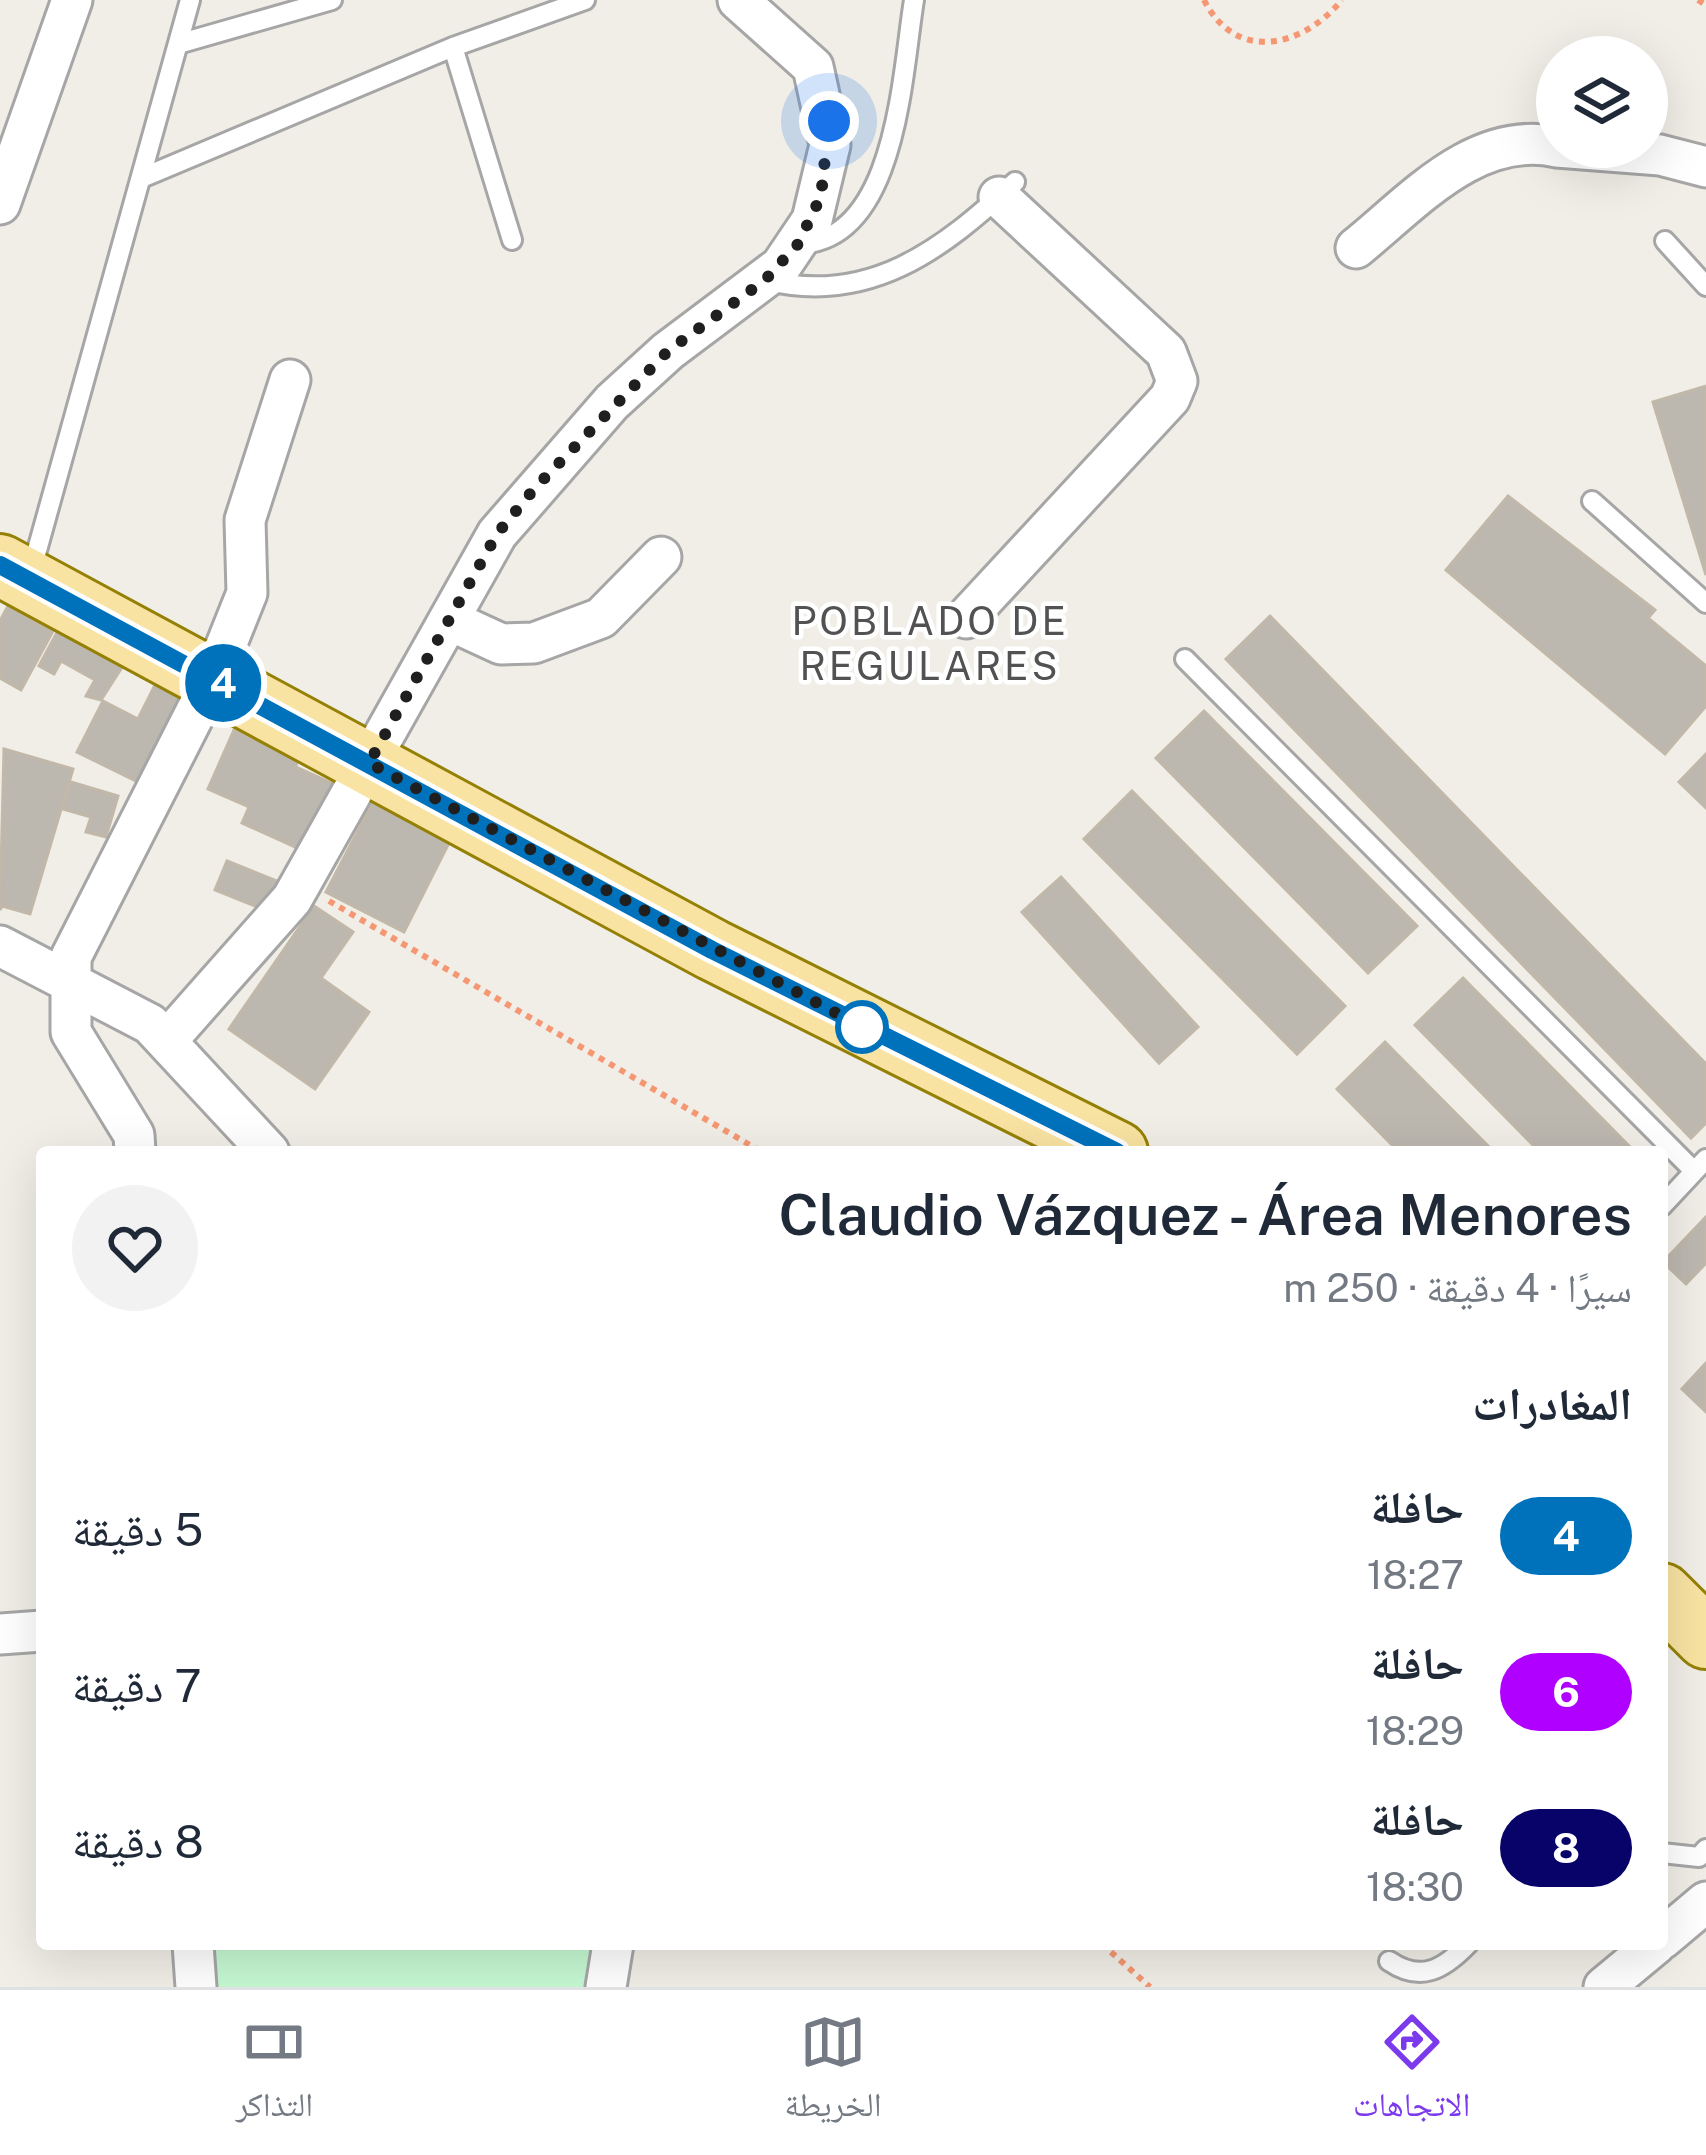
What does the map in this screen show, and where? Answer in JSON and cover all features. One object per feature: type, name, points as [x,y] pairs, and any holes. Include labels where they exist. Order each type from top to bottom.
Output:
[{"type":"main road","points":[[14,574],[712,950],[1105,1146]]},
{"type":"main road","points":[[1668,1600],[1706,1638]]},
{"type":"street","points":[[0,204],[72,0]]},
{"type":"street","points":[[169,1039],[300,884],[497,534],[572,445],[668,351],[765,280],[798,244],[825,183],[829,121],[813,67],[738,0]]},
{"type":"street","points":[[1356,248],[1460,165],[1502,147],[1536,147]]},
{"type":"street","points":[[1668,157],[1706,167]]},
{"type":"street","points":[[966,618],[1170,398],[1177,381],[1166,352],[1007,190]]},
{"type":"street","points":[[135,1146],[134,1135],[71,1031],[69,977],[75,946],[213,678],[247,593],[245,520],[290,380]]},
{"type":"street","points":[[449,620],[501,644],[534,644],[601,618],[661,557]]},
{"type":"street","points":[[0,946],[69,977],[169,1039],[264,1146]]},
{"type":"street","points":[[0,1634],[36,1631]]},
{"type":"street","points":[[1668,1934],[1706,1902]]},
{"type":"street","points":[[193,1950],[196,1987]]},
{"type":"street","points":[[606,1987],[612,1950]]},
{"type":"street","points":[[1604,1987],[1648,1950]]},
{"type":"lane","points":[[14,574],[144,177],[190,0]]},
{"type":"lane","points":[[178,44],[332,0]]},
{"type":"lane","points":[[144,177],[453,47],[585,0]]},
{"type":"lane","points":[[798,244],[817,244],[846,230],[876,181],[896,121],[914,0]]},
{"type":"lane","points":[[453,47],[512,240]]},
{"type":"lane","points":[[765,280],[809,289],[860,285],[926,253],[1007,190]]},
{"type":"lane","points":[[1665,241],[1706,286]]},
{"type":"lane","points":[[1592,501],[1706,604]]},
{"type":"lane","points":[[1185,658],[1700,1165],[1668,1200]]},
{"type":"lane","points":[[1668,1855],[1699,1857],[1706,1849]]},
{"type":"lane","points":[[1389,1961],[1426,1973],[1449,1964],[1462,1950]]},
{"type":"path","points":[[1204,0],[1218,27],[1236,37],[1276,41],[1315,26],[1342,0]]},
{"type":"path","points":[[1698,0],[1706,5]]},
{"type":"path","points":[[300,884],[752,1146]]},
{"type":"path","points":[[1109,1950],[1150,1987]]},
{"type":"green space","points":[[190,1950],[615,1950],[609,1987],[192,1987]]},
{"type":"building","points":[[1706,386],[1705,424],[1706,575],[1653,402]]},
{"type":"building","points":[[1508,496],[1655,610],[1648,618],[1706,666],[1706,706],[1665,754],[1446,570]]},
{"type":"building","points":[[8,606],[53,631],[21,690],[0,678],[0,621]]},
{"type":"building","points":[[67,614],[133,650],[101,700],[86,696],[95,680],[61,661],[54,674],[39,666]]},
{"type":"building","points":[[1270,616],[1706,1064],[1706,1123],[1691,1138],[1226,659]]},
{"type":"building","points":[[160,675],[185,696],[140,783],[77,752],[103,701],[138,719]]},
{"type":"building","points":[[1204,711],[1417,926],[1368,973],[1156,758]]},
{"type":"building","points":[[234,730],[297,758],[296,767],[345,789],[315,856],[242,823],[249,807],[208,789]]},
{"type":"building","points":[[4,749],[73,769],[30,914],[2,906],[0,910]]},
{"type":"building","points":[[1706,754],[1706,808],[1679,782]]},
{"type":"building","points":[[71,782],[118,796],[106,837],[86,832],[91,817],[63,809]]},
{"type":"building","points":[[1132,791],[1345,1006],[1297,1054],[1084,839]]},
{"type":"building","points":[[377,794],[454,833],[404,932],[326,892]]},
{"type":"building","points":[[227,861],[277,881],[265,910],[215,890]]},
{"type":"building","points":[[1061,877],[1198,1027],[1159,1063],[1022,912]]},
{"type":"building","points":[[314,906],[353,932],[321,978],[369,1012],[315,1089],[229,1029]]},
{"type":"building","points":[[1463,978],[1629,1146],[1534,1146],[1415,1025]]},
{"type":"building","points":[[1385,1042],[1488,1146],[1393,1146],[1337,1089]]},
{"type":"building","points":[[1706,1217],[1706,1263],[1686,1284],[1668,1267],[1668,1257]]},
{"type":"building","points":[[1706,1363],[1706,1412],[1682,1389]]},
{"type":"bus line","name":"4","points":[[0,565],[267,705],[712,950],[1106,1146]]},
{"type":"district","name":"POBLADO DE REGULARES","points":[[930,644]]},
{"type":"route","points":[[829,121],[828,170],[812,220],[798,244],[765,280],[668,351],[612,403],[534,489],[497,534],[369,763],[862,1027]]}]
